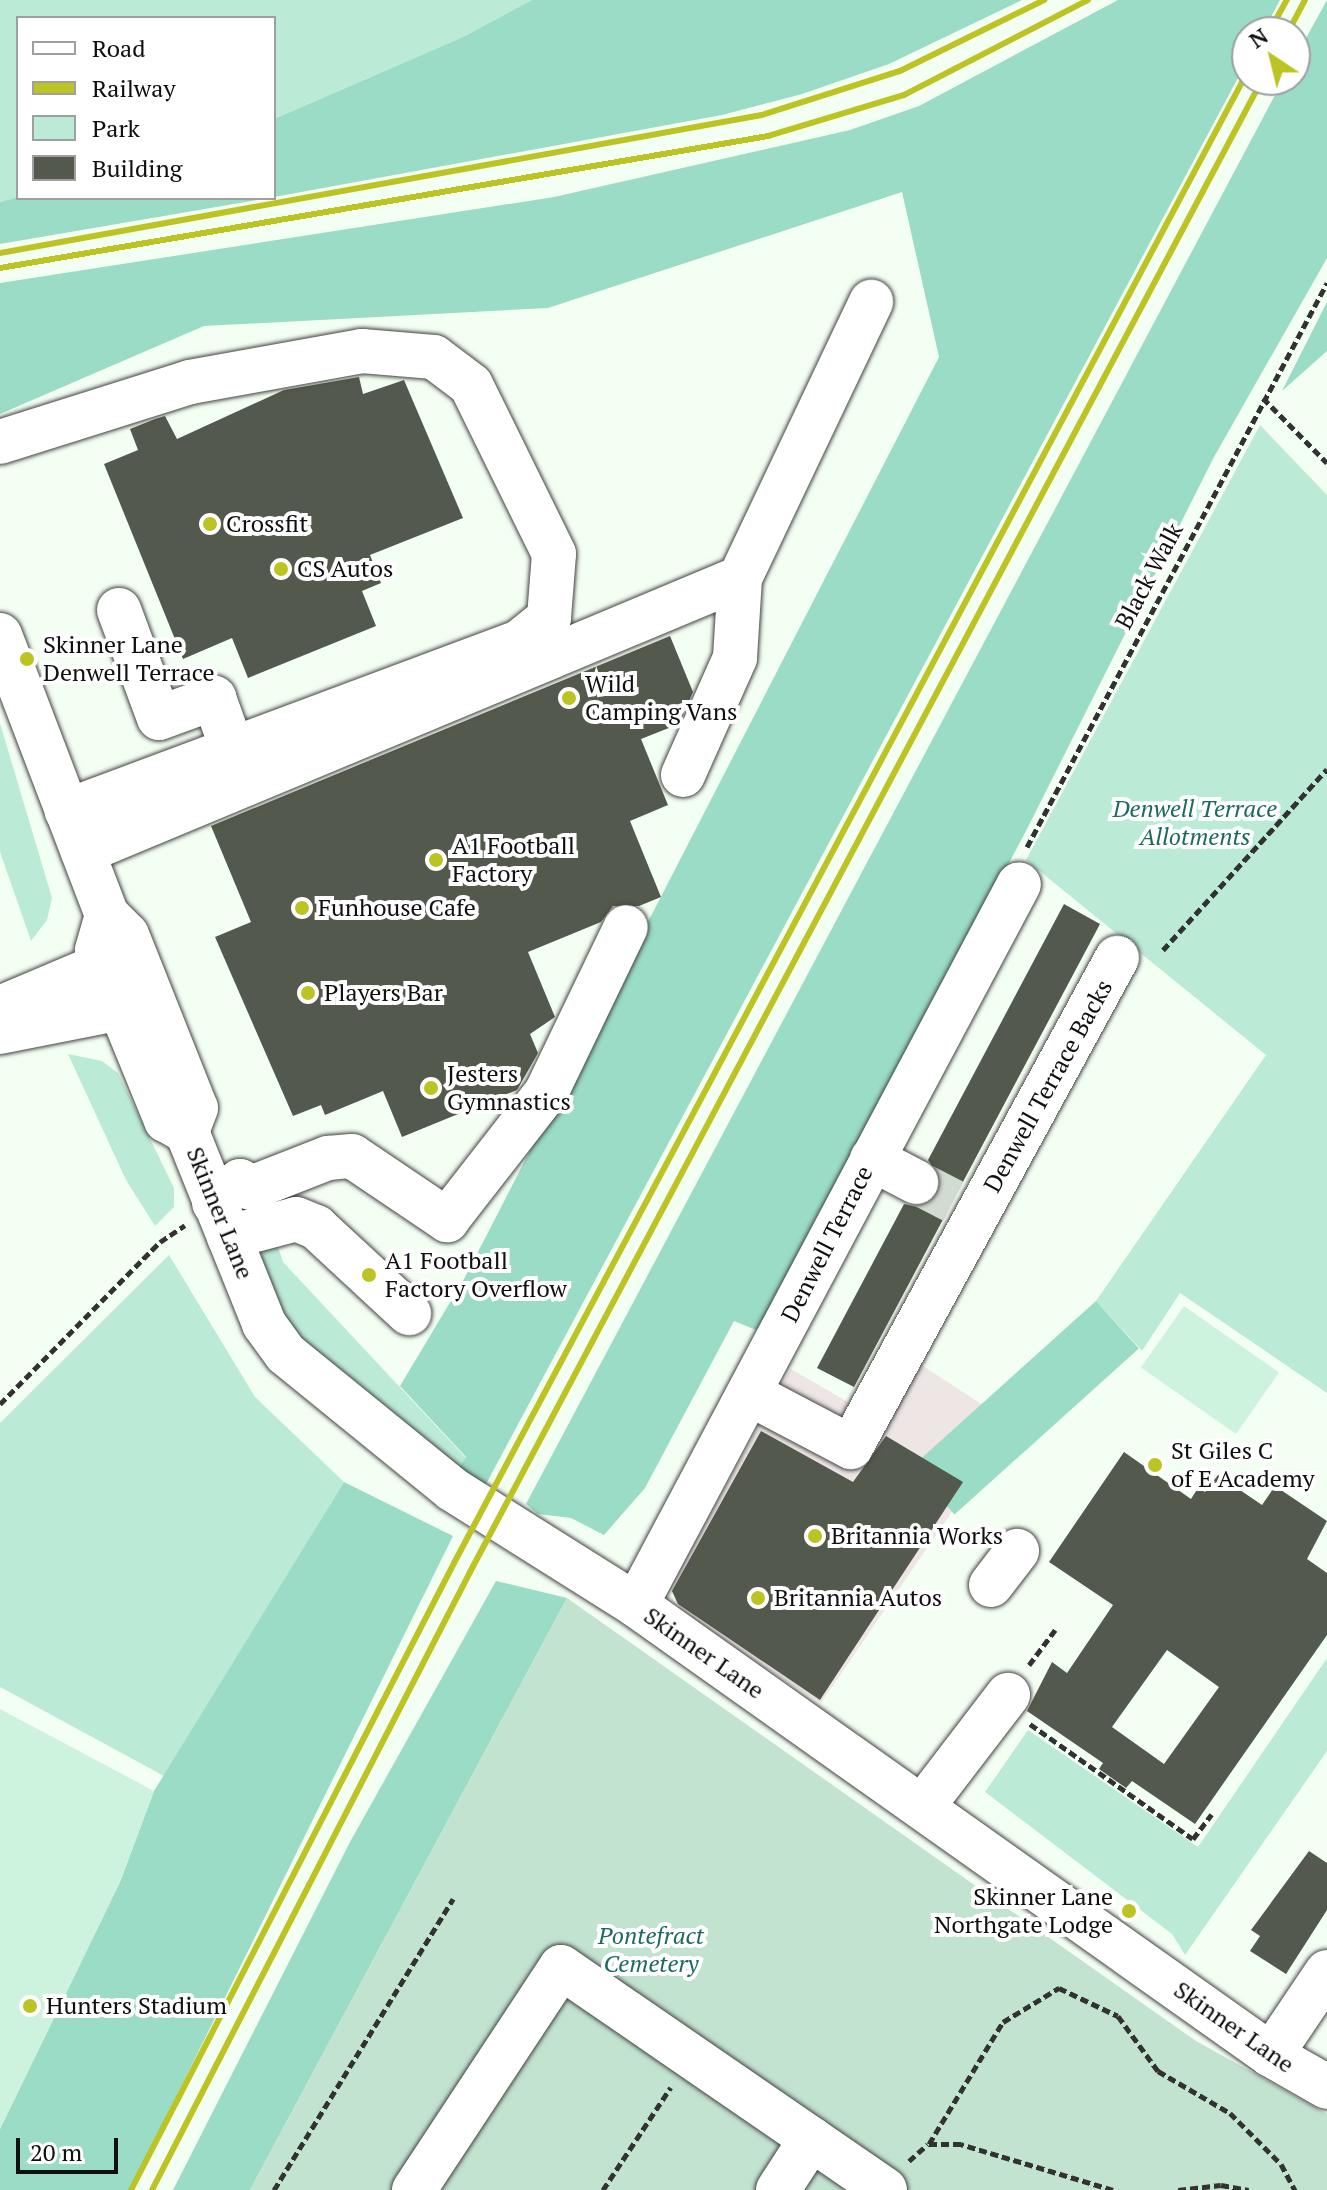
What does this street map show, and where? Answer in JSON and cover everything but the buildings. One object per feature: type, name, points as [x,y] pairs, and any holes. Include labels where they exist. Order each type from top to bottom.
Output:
[{"type":"street","points":[[683,775],[735,658],[740,578],[871,302]]},
{"type":"street","points":[[0,442],[190,382],[362,351],[434,357],[471,385],[554,554],[549,618],[519,642],[67,811]]},
{"type":"street","points":[[83,852],[740,578]]},
{"type":"street","points":[[119,610],[159,718],[214,698],[233,751]]},
{"type":"street","name":"Skinner Lane","points":[[0,635],[107,915],[97,951],[126,978],[196,1108],[187,1132],[213,1219],[264,1324],[326,1391],[452,1489],[636,1605],[1271,2055],[1327,2087]]},
{"type":"street","name":"Denwell Terrace","points":[[636,1605],[1019,884]]},
{"type":"street","points":[[213,1219],[240,1181],[251,1188],[328,1158],[352,1156],[447,1220],[546,1093],[626,927]]},
{"type":"street","name":"Denwell Terrace Backs","points":[[750,1394],[851,1447],[949,1199],[1117,958]]},
{"type":"street","points":[[0,1008],[126,978]]},
{"type":"street","points":[[0,1032],[126,978]]},
{"type":"street","points":[[872,1159],[949,1199]]},
{"type":"street","points":[[213,1219],[296,1219],[316,1227],[409,1313]]},
{"type":"street","points":[[923,1806],[1014,1714]]},
{"type":"street","points":[[414,2190],[561,1967],[885,2190]]},
{"type":"street","points":[[1271,2055],[1327,1972]]},
{"type":"street","points":[[778,2190],[811,2139]]},
{"type":"path","name":"Black Walk","points":[[1019,884],[1010,879],[1263,398],[1327,283]]},
{"type":"path","points":[[1263,398],[1327,463]]},
{"type":"path","points":[[1163,950],[1327,769]]},
{"type":"path","points":[[0,1404],[160,1242],[213,1219]]},
{"type":"path","points":[[1014,1714],[1193,1839],[1212,1814]]},
{"type":"path","points":[[274,2190],[453,1899]]},
{"type":"path","points":[[1113,2190],[961,2144],[929,2144],[1003,2022],[1059,1988],[1118,2016],[1158,2071],[1230,2113],[1281,2164],[1295,2190]]},
{"type":"path","points":[[603,2190],[691,2057]]},
{"type":"path","points":[[1178,2190],[1221,2185],[1249,2190]]},
{"type":"shaded area","name":"Britannia Works","points":[[917,1362],[1012,1424],[821,1703],[682,1615],[670,1586],[791,1369],[886,1424]]},
{"type":"green space","points":[[0,0],[532,0],[463,37],[276,118],[276,16],[16,16],[16,198],[0,202]]},
{"type":"green space","points":[[532,0],[1022,0],[889,64],[802,94],[722,115],[276,197],[276,118],[463,37]]},
{"type":"green space","points":[[1118,0],[1280,0],[1272,16],[1231,16],[1231,91],[484,1488],[456,1472],[466,1457],[400,1386],[464,1279],[939,357],[902,192],[548,308],[204,326],[0,414],[0,283],[554,197],[850,130],[919,106]]},
{"type":"green space","points":[[1327,0],[1327,258],[1214,457],[1026,831],[772,1306],[756,1330],[734,1321],[645,1488],[604,1535],[571,1518],[538,1514],[526,1504],[1274,96],[1311,96],[1311,29]]},
{"type":"green space","points":[[16,198],[16,200],[257,200],[0,244],[0,202]]},
{"type":"green space","points":[[1327,302],[1327,351],[1282,391]]},
{"type":"green space","name":"Denwell Terrace Allotments","points":[[1260,425],[1327,495],[1327,1393],[1180,1293],[1142,1351],[1096,1301],[1266,1055],[1026,860]]},
{"type":"green space","points":[[0,723],[52,898],[47,920],[31,941],[0,852]]},
{"type":"green space","points":[[68,1054],[102,1061],[118,1073],[174,1188],[174,1207],[155,1226],[126,1180]]},
{"type":"green space","points":[[273,1232],[283,1262],[466,1458],[456,1472],[279,1321],[254,1272]]},
{"type":"green space","points":[[169,1255],[255,1397],[344,1482],[164,1776],[0,1687],[0,1423]]},
{"type":"green space","points":[[1096,1301],[1139,1349],[955,1515],[912,1467]]},
{"type":"green space","points":[[1184,1306],[1279,1373],[1236,1434],[1141,1367]]},
{"type":"green space","points":[[344,1482],[453,1536],[130,2190],[0,2190],[0,2129],[120,1882],[154,1791]]},
{"type":"green space","points":[[496,1581],[567,1598],[250,2190],[173,2190],[350,1842]]},
{"type":"green space","name":"Pontefract Cemetery","points":[[567,1598],[1196,2041],[1327,2114],[1327,2190],[250,2190]]},
{"type":"green space","points":[[1327,1658],[1327,1751],[1185,1955],[1172,1934],[985,1792],[1028,1730],[1198,1847]]},
{"type":"green space","name":"Hunters Stadium","points":[[0,1709],[154,1791],[120,1882],[0,2129]]},
{"type":"tunnel","points":[[916,1182],[953,1201]]},
{"type":"railway","points":[[0,253],[762,115],[900,71],[1044,0]]},
{"type":"railway","points":[[0,268],[768,136],[904,95],[1088,0]]},
{"type":"railway","points":[[1278,16],[1287,0]]},
{"type":"railway","points":[[1296,16],[1305,0]]},
{"type":"railway","points":[[131,2190],[454,1563],[1235,96]]},
{"type":"railway","points":[[152,2190],[470,1572],[1254,96]]},
{"type":"place","name":"Crossfit","points":[[210,524]]},
{"type":"place","name":"CS Autos","points":[[281,569]]},
{"type":"place","name":"Skinner Lane Denwell Terrace","points":[[27,659]]},
{"type":"place","name":"Wild Camping Vans","points":[[569,698]]},
{"type":"place","name":"A1 Football Factory","points":[[436,860]]},
{"type":"place","name":"Funhouse Cafe","points":[[302,908]]},
{"type":"place","name":"Players Bar","points":[[308,993]]},
{"type":"place","name":"Jesters Gymnastics","points":[[431,1088]]},
{"type":"place","name":"A1 Football Factory Overflow","points":[[369,1275]]},
{"type":"place","name":"St Giles C of E Academy","points":[[1155,1465]]},
{"type":"place","name":"Britannia Works","points":[[815,1536]]},
{"type":"place","name":"Britannia Autos","points":[[758,1598]]},
{"type":"place","name":"Skinner Lane Northgate Lodge","points":[[1129,1911]]},
{"type":"place","name":"Hunters Stadium","points":[[30,2006]]}]
